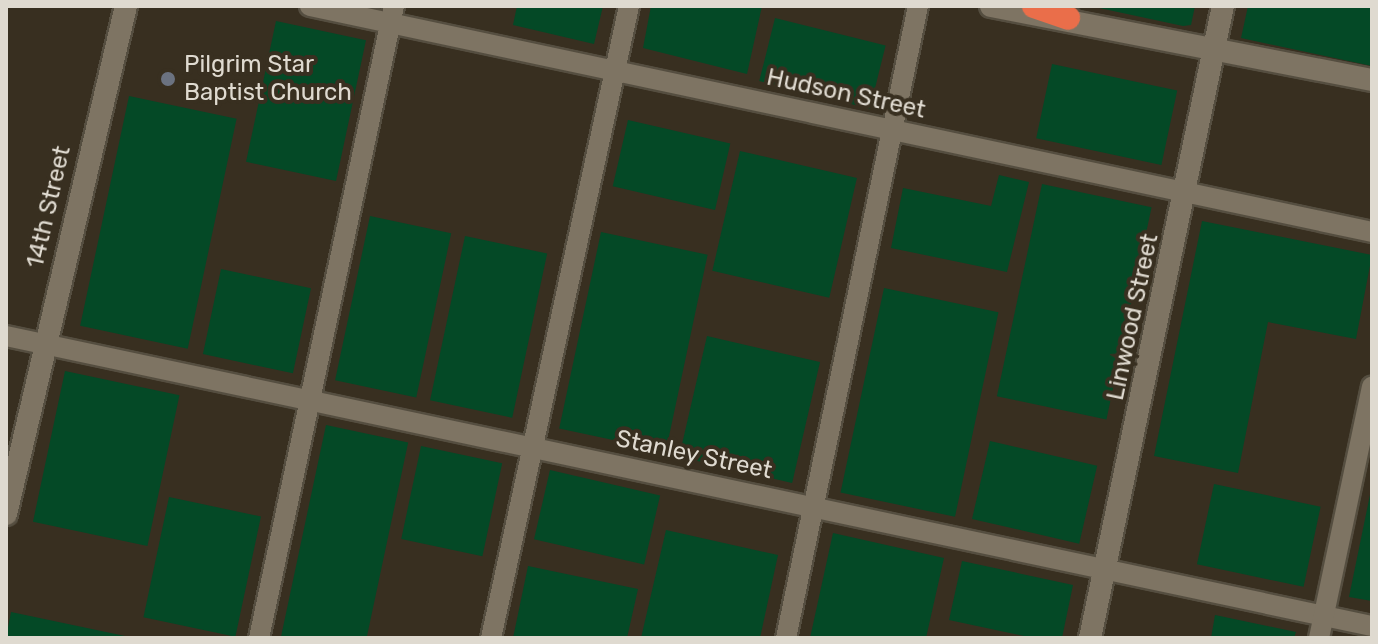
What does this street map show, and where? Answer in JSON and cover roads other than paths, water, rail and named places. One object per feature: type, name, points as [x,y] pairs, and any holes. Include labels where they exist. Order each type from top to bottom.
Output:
[{"type":"highway","points":[[1034,6],[1068,18]]},
{"type":"street","name":"14th Street","points":[[6,514],[126,6]]},
{"type":"street","name":"Hudson Street","points":[[310,6],[392,15],[615,71],[1372,232]]},
{"type":"street","points":[[491,638],[629,6]]},
{"type":"street","points":[[786,638],[918,6]]},
{"type":"street","points":[[991,6],[1068,18],[1372,80]]},
{"type":"street","name":"Linwood Street","points":[[1090,638],[1223,6]]},
{"type":"street","points":[[259,638],[392,15]]},
{"type":"street","name":"Stanley Street","points":[[6,336],[1372,626]]},
{"type":"street","points":[[1319,638],[1372,387]]},
{"type":"place","name":"Pilgrim Star Baptist Church","points":[[168,79]]}]
